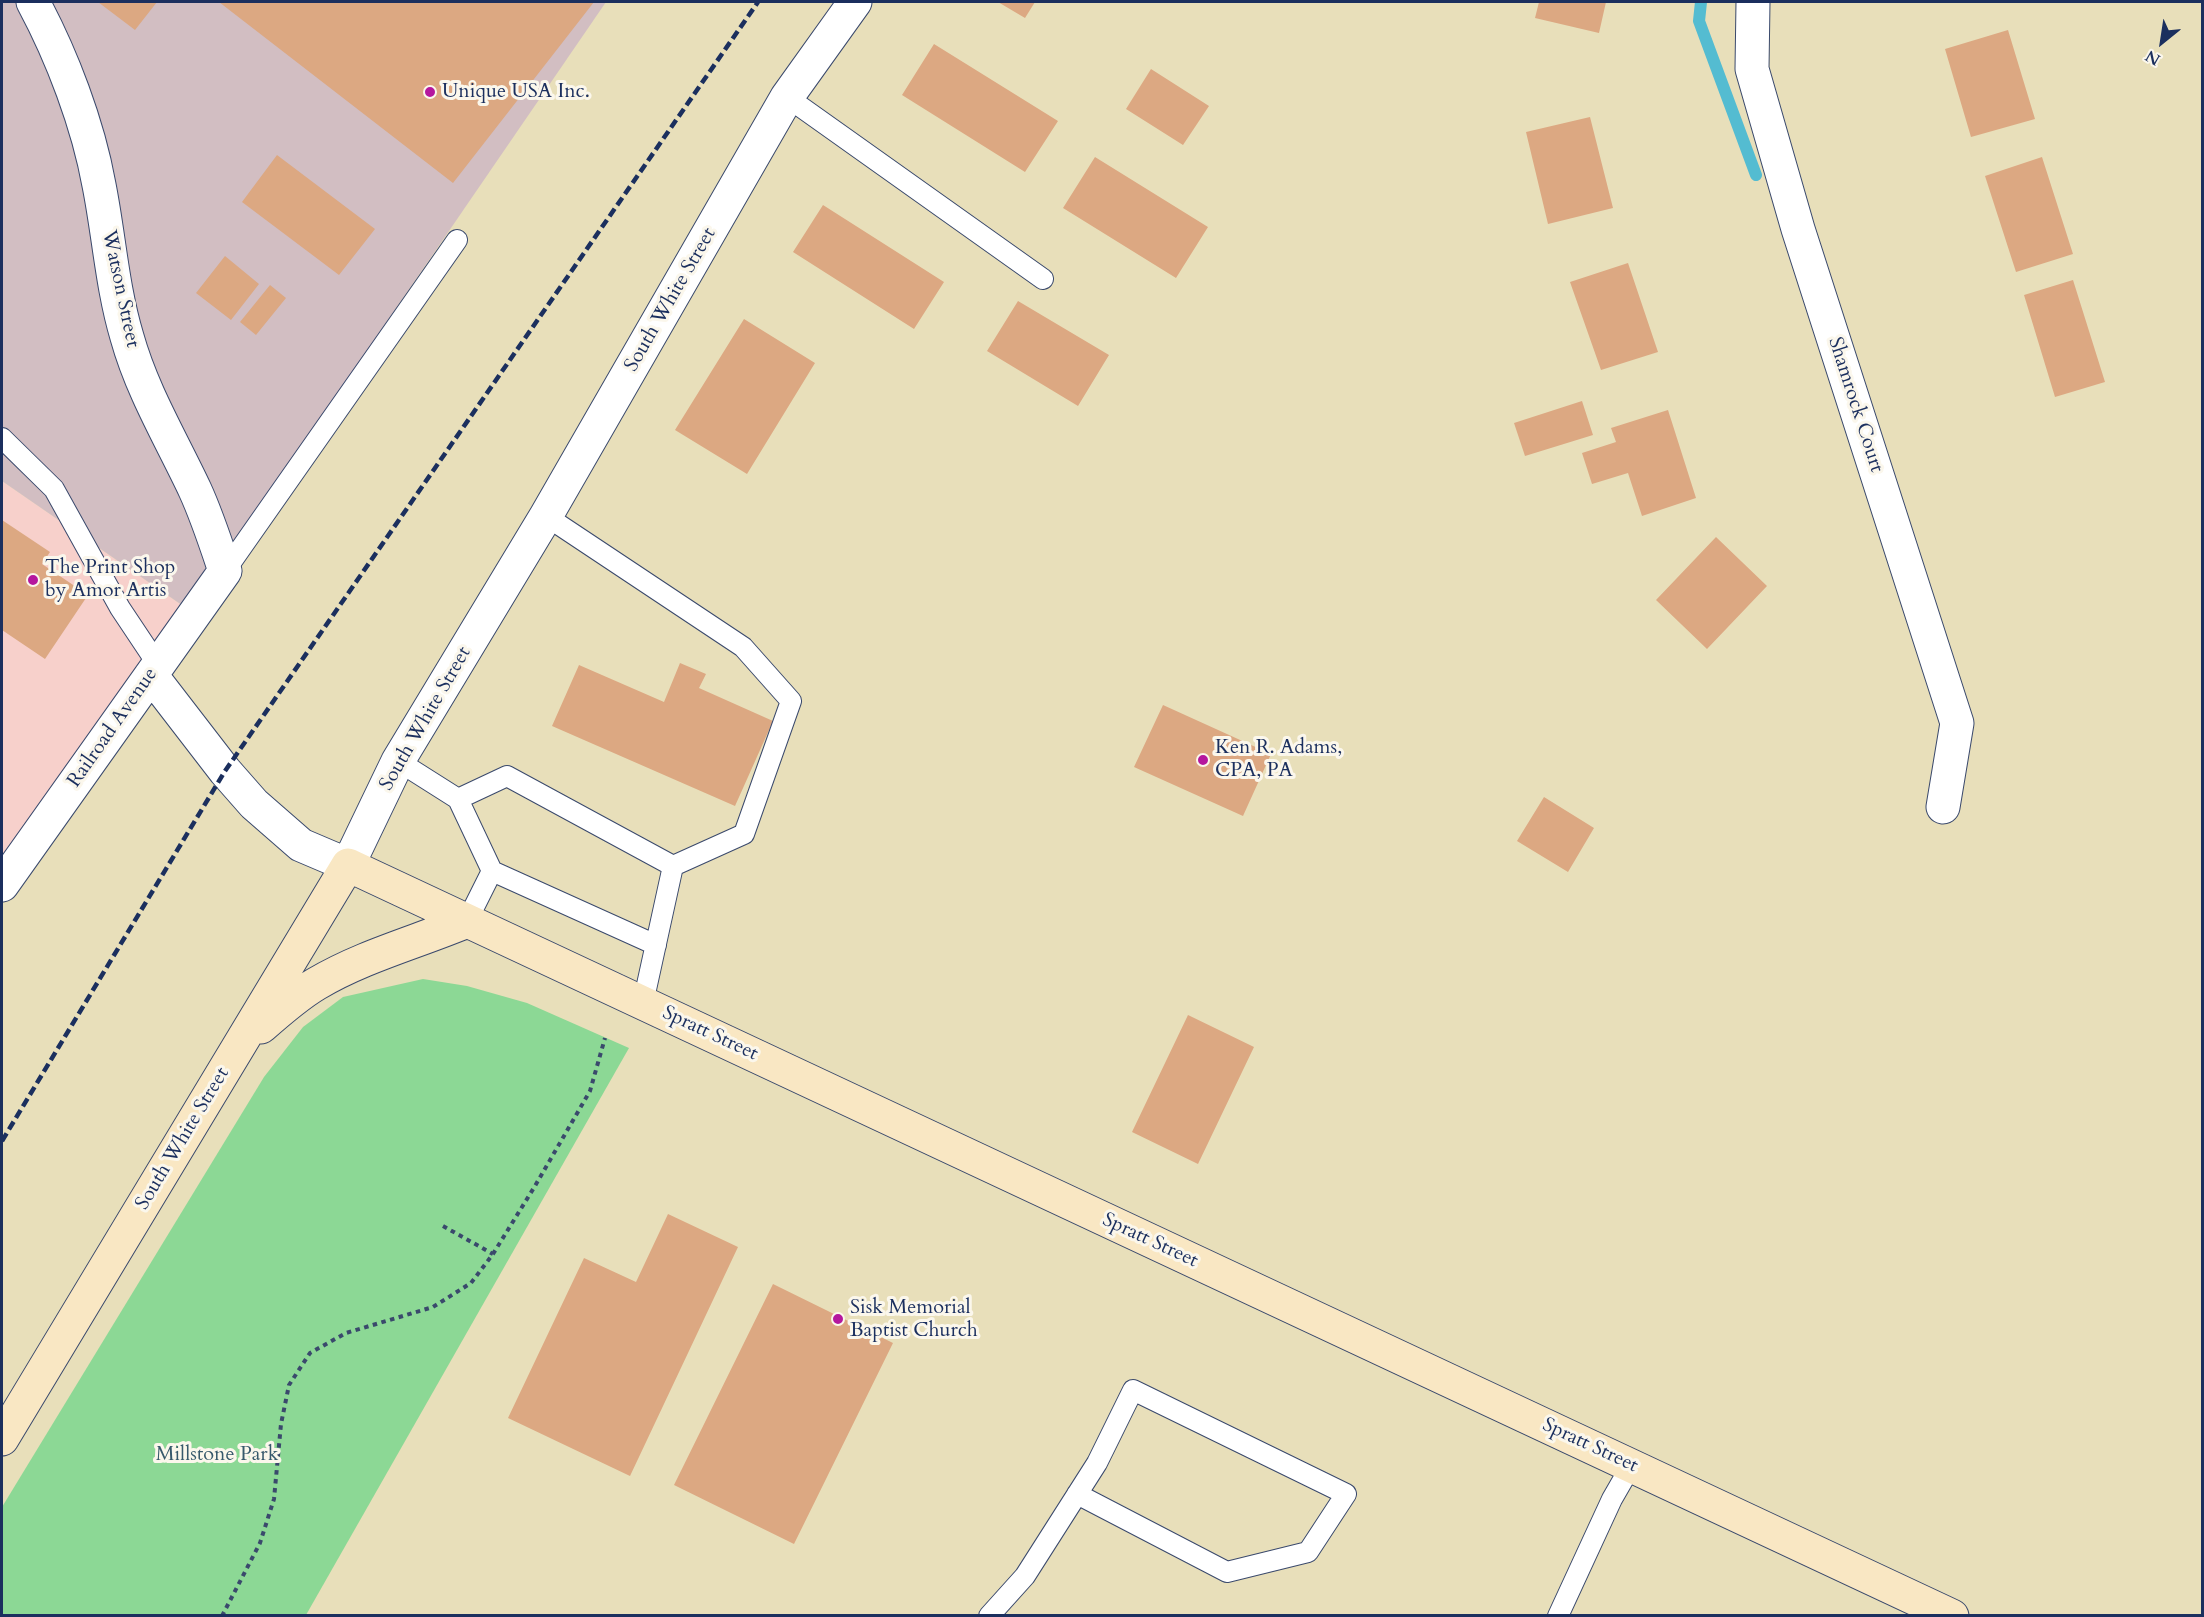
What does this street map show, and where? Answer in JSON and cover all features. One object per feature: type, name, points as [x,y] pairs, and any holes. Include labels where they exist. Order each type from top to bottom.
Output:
[{"type":"main road","name":"Spratt Street","points":[[348,865],[1952,1616]]},
{"type":"main road","name":"South White Street","points":[[2,1439],[348,865]]},
{"type":"main road","points":[[239,1046],[315,984],[369,958],[467,921]]},
{"type":"street","name":"Watson Street","points":[[33,2],[82,118],[99,182],[115,287],[127,338],[155,411],[195,490],[214,535],[225,571]]},
{"type":"street","name":"South White Street","points":[[348,865],[398,761],[546,516],[787,97],[855,2]]},
{"type":"street","name":"Shamrock Court","points":[[1753,2],[1752,69],[1798,229],[1957,723],[1943,807]]},
{"type":"street","name":"Railroad Avenue","points":[[2,885],[225,571]]},
{"type":"street","points":[[154,670],[225,771],[254,804],[301,845],[348,865]]},
{"type":"lane","points":[[787,97],[1044,279]]},
{"type":"lane","points":[[225,571],[457,240]]},
{"type":"lane","points":[[2,438],[54,489],[154,670]]},
{"type":"lane","points":[[546,516],[743,647],[791,701],[744,834],[673,866]]},
{"type":"lane","points":[[398,761],[458,799],[492,871],[656,945]]},
{"type":"lane","points":[[458,799],[507,776],[673,866]]},
{"type":"lane","points":[[643,1003],[673,866]]},
{"type":"lane","points":[[467,921],[492,871]]},
{"type":"lane","points":[[989,1616],[1025,1576],[1077,1494],[1097,1463],[1133,1390],[1346,1494],[1308,1552],[1227,1572],[1077,1494]]},
{"type":"lane","points":[[1558,1616],[1612,1499],[1631,1466]]},
{"type":"path","points":[[222,1616],[260,1543],[274,1499],[281,1424],[290,1385],[310,1353],[346,1333],[433,1307],[471,1283],[493,1254],[590,1091],[605,1038]]},
{"type":"path","points":[[443,1226],[493,1254]]},
{"type":"shaded area","points":[[2,2],[606,2],[189,610],[2,481]]},
{"type":"shaded area","points":[[2,481],[189,610],[2,875]]},
{"type":"green space","name":"Millstone Park","points":[[423,979],[467,986],[527,1003],[629,1048],[306,1615],[2,1615],[2,1507],[264,1077],[303,1027],[343,997]]},
{"type":"building","points":[[98,2],[157,2],[135,30]]},
{"type":"building","name":"Unique USA Inc.","points":[[219,2],[594,2],[453,183]]},
{"type":"building","points":[[998,2],[1035,2],[1025,18]]},
{"type":"building","points":[[1539,2],[1606,2],[1599,33],[1535,18]]},
{"type":"building","points":[[2008,30],[2035,119],[1971,137],[1945,49]]},
{"type":"building","points":[[934,44],[1058,121],[1025,172],[902,95]]},
{"type":"building","points":[[1151,69],[1209,106],[1183,145],[1126,109]]},
{"type":"building","points":[[1590,117],[1613,208],[1548,224],[1526,132]]},
{"type":"building","points":[[277,155],[375,229],[339,275],[242,202]]},
{"type":"building","points":[[1095,157],[1208,227],[1176,278],[1063,208]]},
{"type":"building","points":[[2042,157],[2073,254],[2016,272],[1985,176]]},
{"type":"building","points":[[823,205],[944,282],[914,329],[793,252]]},
{"type":"building","points":[[225,256],[259,284],[231,320],[196,293]]},
{"type":"building","points":[[1628,263],[1658,352],[1601,370],[1570,282]]},
{"type":"building","points":[[2073,280],[2105,382],[2055,397],[2024,295]]},
{"type":"building","points":[[270,285],[286,298],[256,335],[240,322]]},
{"type":"building","points":[[1018,301],[1109,355],[1078,406],[987,351]]},
{"type":"building","points":[[744,319],[815,363],[747,474],[675,430]]},
{"type":"building","points":[[1582,401],[1593,435],[1525,456],[1514,423]]},
{"type":"building","points":[[1668,410],[1696,498],[1642,516],[1628,473],[1592,484],[1582,453],[1616,442],[1611,428]]},
{"type":"building","name":"The Print Shop by Amor Artis","points":[[2,520],[50,552],[42,564],[88,595],[45,659],[2,630]]},
{"type":"building","points":[[1716,537],[1767,586],[1707,649],[1656,600]]},
{"type":"building","points":[[680,663],[706,674],[699,688],[773,721],[735,806],[552,726],[579,665],[664,702]]},
{"type":"building","name":"Ken R. Adams, CPA, PA","points":[[1163,705],[1271,754],[1243,816],[1134,767]]},
{"type":"building","points":[[1544,797],[1594,828],[1568,872],[1517,841]]},
{"type":"building","points":[[1188,1015],[1254,1047],[1198,1164],[1132,1132]]},
{"type":"building","points":[[668,1214],[738,1247],[630,1476],[508,1418],[584,1258],[636,1282]]},
{"type":"building","points":[[773,1284],[893,1343],[794,1544],[674,1485]]},
{"type":"waterway","points":[[1701,2],[1699,21],[1756,175]]},
{"type":"railway","points":[[2,1141],[225,771],[758,2]]},
{"type":"place","name":"Unique USA Inc.","points":[[430,92]]},
{"type":"place","name":"The Print Shop by Amor Artis","points":[[33,580]]},
{"type":"place","name":"Ken R. Adams, CPA, PA","points":[[1203,760]]},
{"type":"place","name":"Sisk Memorial Baptist Church","points":[[838,1319]]}]
